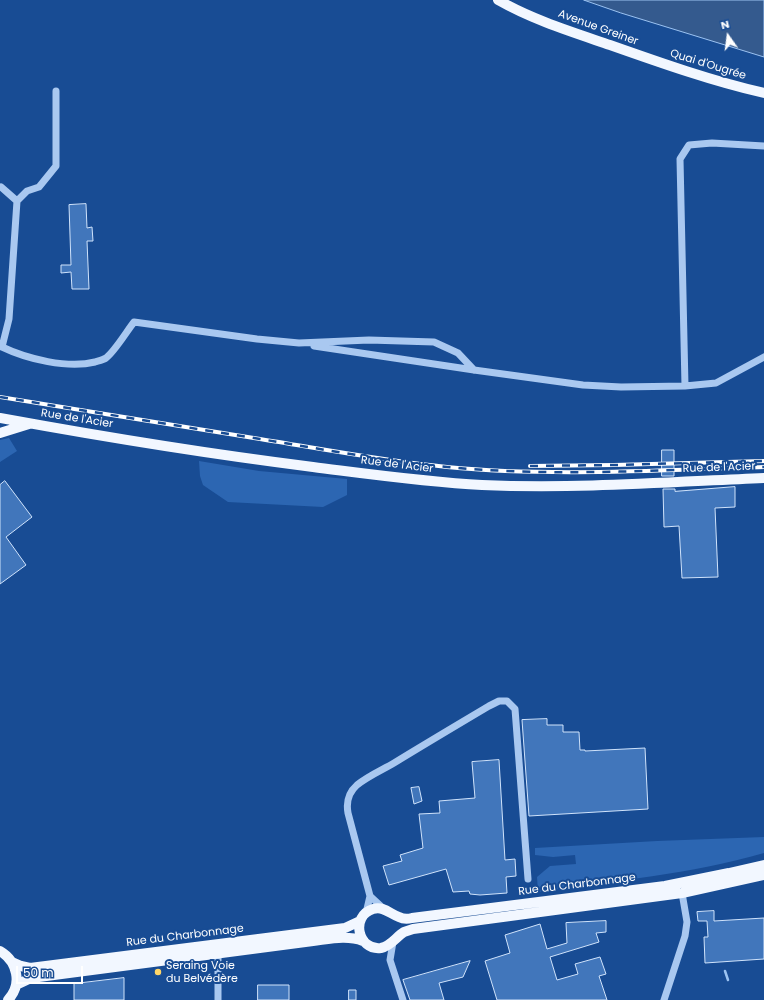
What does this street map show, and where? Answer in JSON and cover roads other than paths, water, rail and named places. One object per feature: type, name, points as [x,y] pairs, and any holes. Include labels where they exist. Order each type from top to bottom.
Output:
[{"type":"main road","name":"Avenue Greiner","points":[[498,0],[536,19],[646,58]]},
{"type":"main road","name":"Quai d'Ougrée","points":[[646,58],[704,77],[764,94]]},
{"type":"main road","name":"Rue de l'Acier","points":[[0,418],[272,462],[443,482],[534,486],[586,486],[764,478]]},
{"type":"main road","points":[[0,433],[31,424]]},
{"type":"main road","name":"Rue du Charbonnage","points":[[0,951],[12,962],[20,966],[30,968],[345,928],[374,909],[388,911],[400,917],[412,918],[665,886],[764,865]]},
{"type":"main road","name":"Rue du Charbonnage","points":[[16,985],[31,978],[346,937],[355,938],[376,948],[385,947],[413,928],[682,893],[764,874]]},
{"type":"main road","points":[[388,911],[396,918],[398,924],[398,931],[394,941]]},
{"type":"main road","points":[[363,917],[359,931],[363,941]]},
{"type":"main road","points":[[10,999],[16,985],[16,970],[12,962]]},
{"type":"street","points":[[56,91],[56,166],[39,187],[27,192],[17,202],[9,319],[2,347],[12,352],[46,361],[70,365],[105,359],[134,322],[257,340],[299,343],[583,385],[621,387],[686,386],[716,383],[764,357]]},
{"type":"street","points":[[686,386],[680,159],[689,145],[712,143],[764,146]]},
{"type":"street","points":[[1,187],[17,202]]},
{"type":"street","points":[[299,343],[369,340],[434,342],[458,353],[474,370]]},
{"type":"street","points":[[363,917],[370,896],[346,804],[350,794],[356,786],[370,776],[489,706],[499,702],[507,701],[515,709],[528,879]]},
{"type":"street","points":[[664,1000],[685,936],[687,922],[682,893]]},
{"type":"street","points":[[370,896],[388,911]]},
{"type":"street","points":[[394,941],[390,960],[403,1000]]},
{"type":"street","points":[[376,948],[390,960]]},
{"type":"street","points":[[218,954],[218,1000]]},
{"type":"waterway","points":[[725,971],[728,980]]},
{"type":"railway","points":[[0,397],[400,462],[447,467],[526,472],[606,472],[764,467]]},
{"type":"railway","points":[[530,466],[764,461]]},
{"type":"place","name":"Seraing Voie du Belvédère","points":[[158,972]]}]
